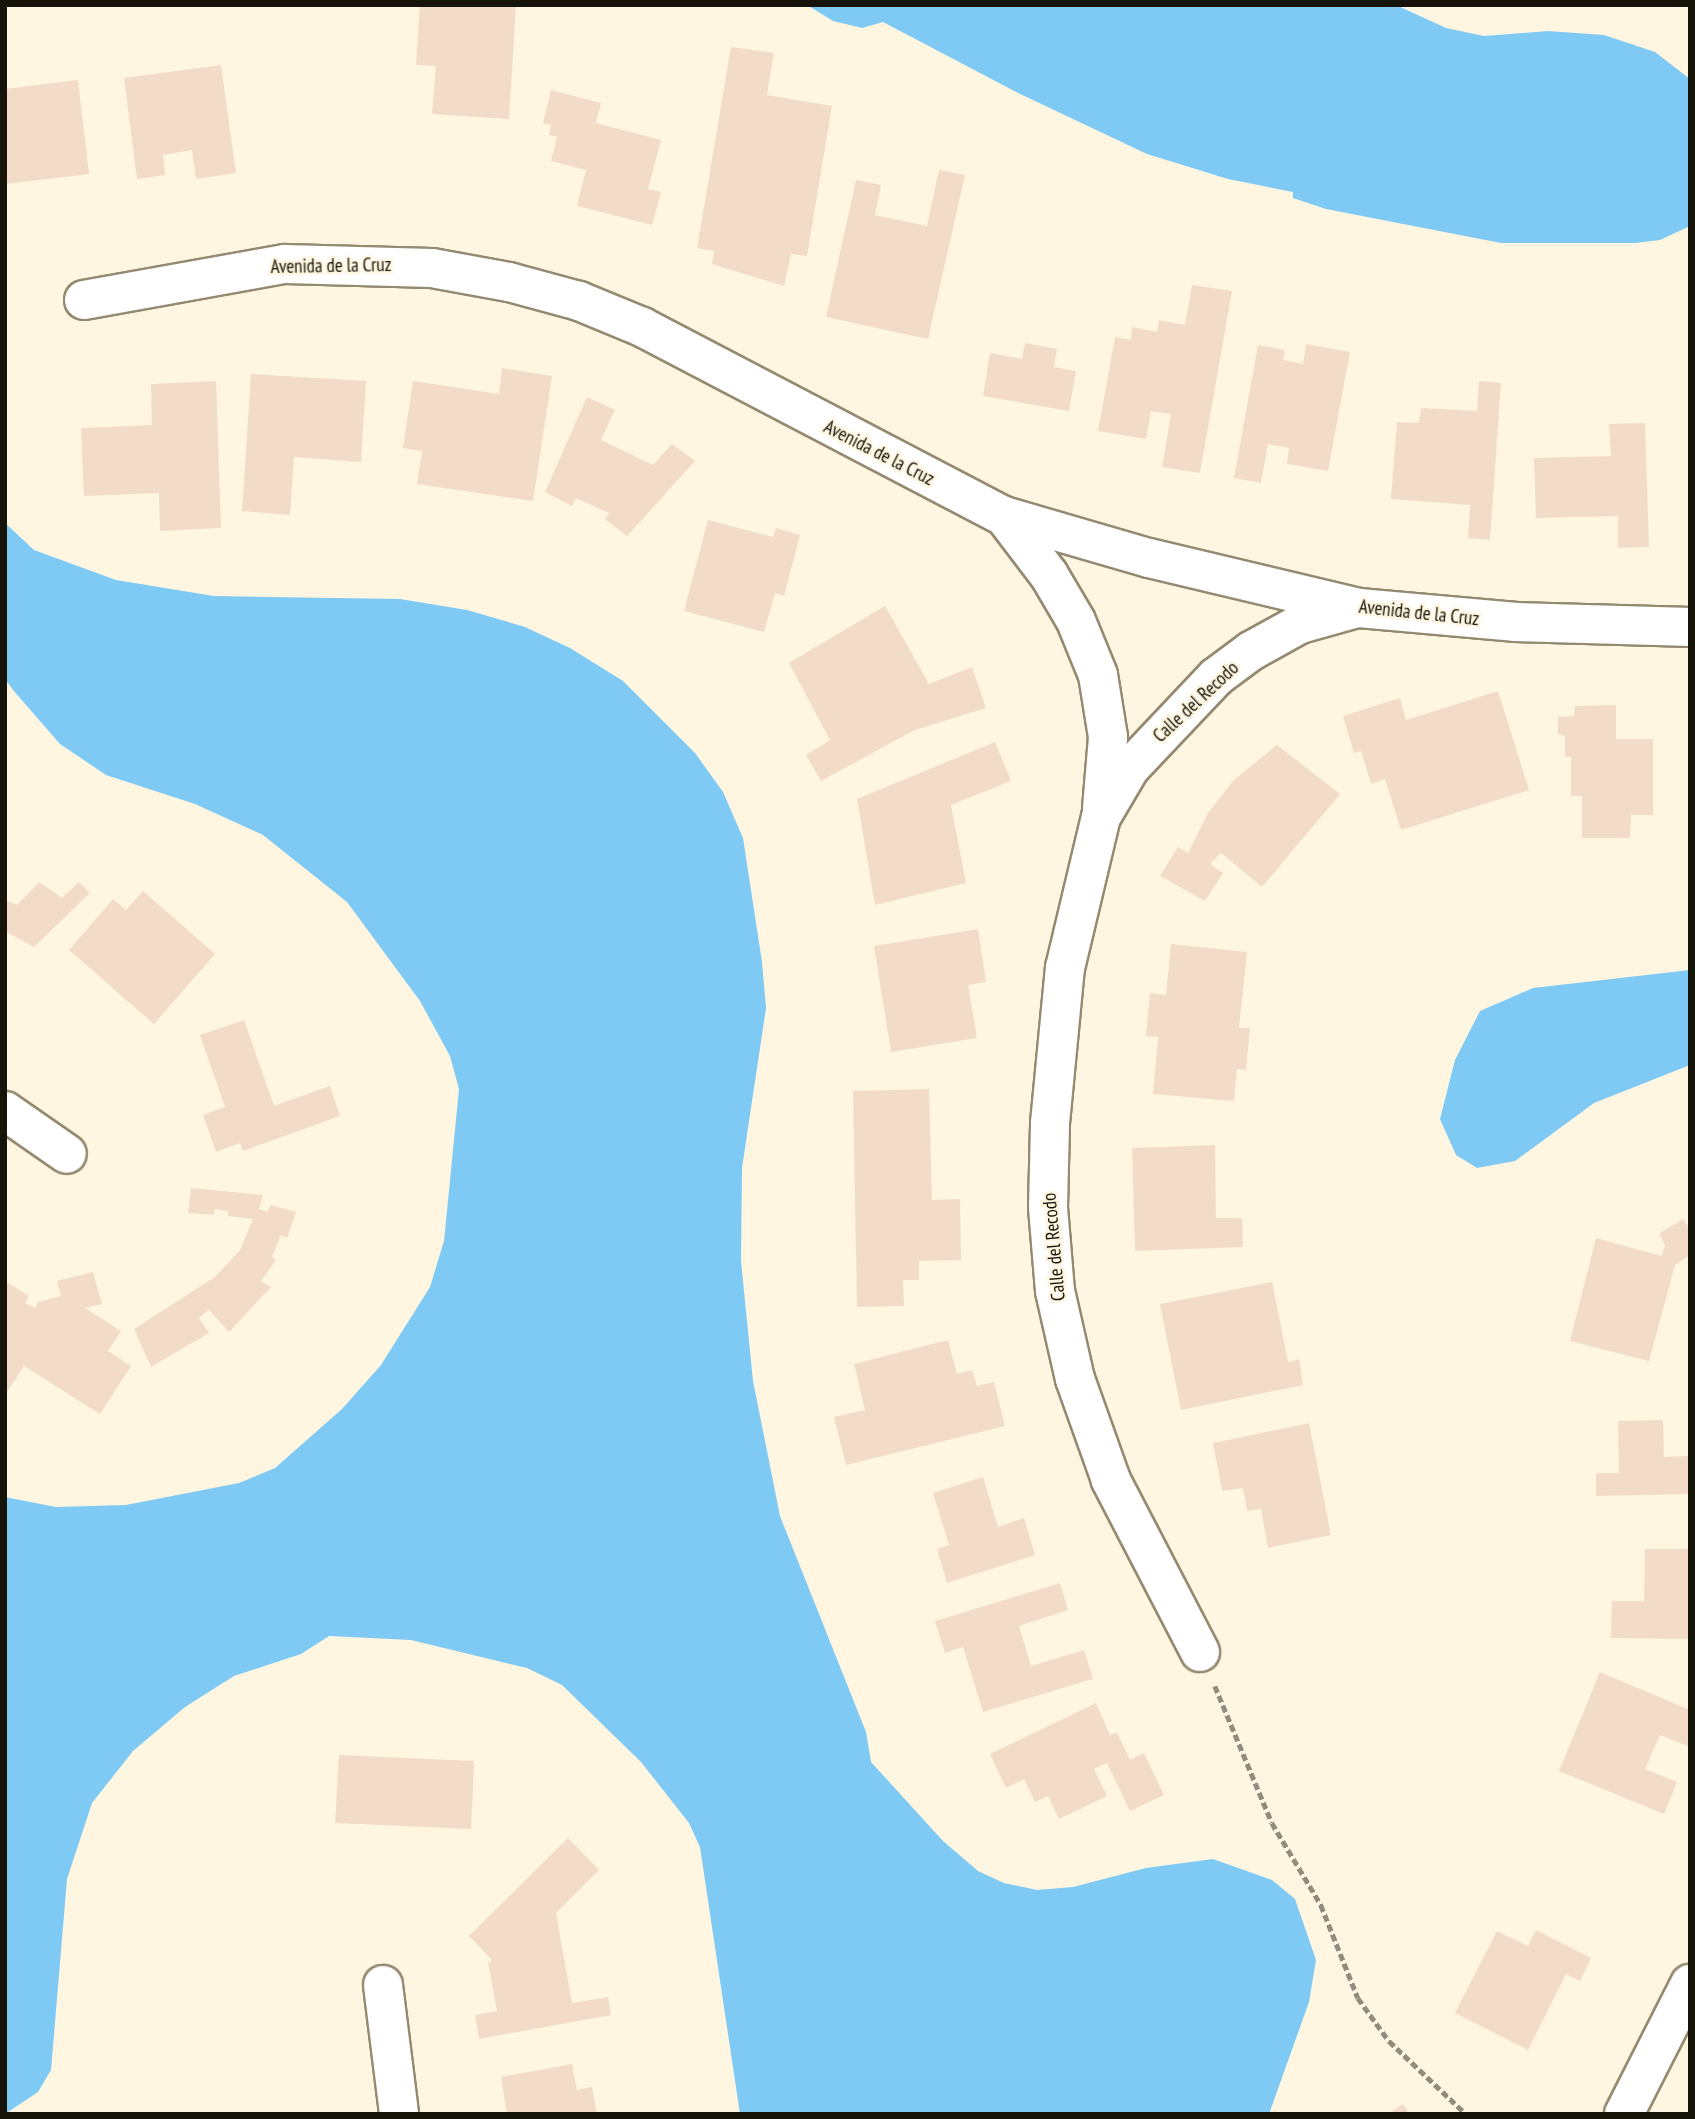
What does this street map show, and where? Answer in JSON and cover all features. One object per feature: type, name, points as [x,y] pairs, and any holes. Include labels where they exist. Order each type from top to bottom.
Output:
[{"type":"street","name":"Avenida de la Cruz","points":[[84,300],[285,264],[432,268],[509,282],[579,301],[642,327],[1004,516],[1149,558],[1359,608],[1516,622],[1690,627]]},
{"type":"street","name":"Calle del Recodo","points":[[1004,516],[1049,575],[1076,621],[1098,675],[1108,737],[1101,817],[1065,968],[1051,1110],[1048,1207],[1055,1292],[1076,1379],[1111,1480],[1200,1652]]},
{"type":"street","name":"Calle del Recodo","points":[[1101,817],[1130,768],[1216,677],[1300,624],[1359,608]]},
{"type":"street","points":[[5,1111],[67,1154]]},
{"type":"street","points":[[1623,2114],[1690,1984]]},
{"type":"street","points":[[383,1985],[400,2114]]},
{"type":"path","points":[[1200,1652],[1272,1824],[1321,1905],[1359,1998],[1389,2040],[1466,2114]]},
{"type":"water","points":[[807,5],[1396,5],[1446,28],[1484,36],[1548,31],[1604,35],[1655,52],[1690,79],[1690,226],[1660,240],[1635,243],[1501,243],[1326,209],[1293,198],[1293,192],[1228,179],[1147,154],[1018,93],[883,22],[862,28],[833,21]]},
{"type":"water","points":[[5,523],[34,550],[116,580],[214,596],[400,599],[467,610],[525,627],[570,648],[623,681],[695,753],[723,792],[743,838],[762,962],[766,1008],[742,1168],[741,1261],[753,1381],[780,1516],[866,1732],[871,1762],[943,1841],[978,1871],[1004,1883],[1037,1890],[1073,1887],[1146,1868],[1213,1859],[1272,1880],[1295,1899],[1316,1960],[1309,2002],[1269,2114],[740,2114],[700,1847],[689,1823],[641,1762],[562,1685],[527,1668],[411,1640],[329,1636],[301,1654],[234,1676],[185,1707],[133,1751],[92,1803],[67,1879],[51,2070],[38,2092],[5,2114],[5,1497],[56,1507],[126,1505],[239,1483],[275,1468],[342,1409],[381,1365],[430,1287],[444,1241],[459,1089],[450,1056],[420,1001],[347,902],[263,835],[195,804],[106,775],[60,744],[13,690],[5,679]]},
{"type":"water","points":[[1690,970],[1690,1065],[1594,1103],[1515,1161],[1477,1168],[1456,1155],[1440,1119],[1455,1060],[1480,1011],[1533,988]]},
{"type":"building","points":[[420,5],[516,5],[509,119],[432,114],[436,66],[416,65]]},
{"type":"building","points":[[731,47],[774,53],[767,95],[832,106],[807,256],[791,254],[784,286],[712,264],[714,251],[697,248]]},
{"type":"building","points":[[221,65],[236,173],[196,179],[192,150],[163,155],[165,175],[137,179],[124,78]]},
{"type":"building","points":[[78,80],[89,174],[5,184],[5,89]]},
{"type":"building","points":[[551,90],[601,103],[596,123],[661,140],[648,189],[661,192],[652,225],[577,206],[586,170],[551,161],[557,137],[549,135],[551,125],[543,123]]},
{"type":"building","points":[[939,170],[965,175],[928,339],[826,317],[856,180],[881,185],[875,215],[927,226]]},
{"type":"building","points":[[1192,285],[1232,291],[1200,473],[1162,467],[1171,414],[1151,411],[1146,439],[1098,431],[1115,337],[1131,340],[1132,327],[1157,332],[1159,320],[1185,325]]},
{"type":"building","points":[[1025,343],[1057,349],[1054,367],[1076,371],[1069,411],[983,396],[990,353],[1022,359]]},
{"type":"building","points":[[1306,344],[1350,352],[1328,471],[1287,464],[1289,448],[1268,444],[1261,483],[1234,478],[1258,345],[1285,350],[1283,360],[1303,364]]},
{"type":"building","points":[[502,368],[552,376],[533,501],[417,484],[422,451],[403,448],[413,381],[499,394]]},
{"type":"building","points":[[251,374],[366,381],[361,462],[294,457],[290,515],[242,511]]},
{"type":"building","points":[[216,381],[221,528],[160,531],[159,493],[84,496],[81,428],[152,425],[151,384]]},
{"type":"building","points":[[1479,381],[1501,383],[1490,540],[1468,538],[1470,505],[1391,499],[1397,422],[1419,423],[1421,408],[1477,411]]},
{"type":"building","points":[[587,397],[615,410],[601,440],[653,465],[672,444],[695,461],[627,536],[605,519],[609,513],[576,498],[572,506],[545,492]]},
{"type":"building","points":[[1645,423],[1649,547],[1618,548],[1618,516],[1536,518],[1534,458],[1611,456],[1609,424]]},
{"type":"building","points":[[708,520],[773,537],[776,528],[800,535],[784,596],[775,593],[764,632],[684,611]]},
{"type":"building","points":[[885,606],[929,684],[972,667],[986,708],[915,730],[821,781],[806,755],[830,740],[789,663]]},
{"type":"building","points":[[1498,691],[1529,790],[1401,830],[1385,779],[1371,784],[1361,751],[1354,753],[1343,716],[1400,698],[1406,720]]},
{"type":"building","points":[[1616,705],[1616,739],[1653,739],[1653,815],[1631,815],[1630,838],[1582,838],[1582,796],[1571,796],[1571,757],[1565,757],[1565,736],[1558,734],[1558,717],[1574,716],[1575,706]]},
{"type":"building","points":[[995,742],[1011,781],[951,805],[966,883],[875,905],[857,799]]},
{"type":"building","points":[[1277,745],[1340,794],[1262,887],[1221,853],[1210,864],[1223,873],[1205,901],[1160,876],[1178,847],[1188,853],[1208,813],[1234,780]]},
{"type":"building","points":[[39,882],[62,898],[79,882],[90,893],[34,947],[8,933],[5,937],[5,900],[17,905]]},
{"type":"building","points":[[143,891],[215,954],[154,1024],[69,950],[113,899],[126,910]]},
{"type":"building","points":[[978,929],[986,982],[968,985],[977,1038],[891,1052],[874,946]]},
{"type":"building","points":[[1171,944],[1247,952],[1239,1028],[1250,1028],[1246,1070],[1237,1069],[1234,1101],[1153,1094],[1158,1037],[1146,1036],[1150,993],[1166,995]]},
{"type":"building","points":[[244,1020],[274,1106],[330,1086],[340,1116],[243,1151],[240,1143],[216,1152],[203,1115],[225,1107],[200,1035]]},
{"type":"building","points":[[929,1089],[932,1200],[960,1199],[961,1260],[919,1261],[919,1280],[903,1280],[904,1306],[857,1307],[853,1091]]},
{"type":"building","points":[[1215,1145],[1216,1218],[1242,1218],[1243,1247],[1135,1251],[1132,1148]]},
{"type":"building","points":[[191,1188],[263,1195],[259,1209],[267,1212],[271,1205],[296,1212],[287,1238],[281,1235],[272,1256],[276,1260],[261,1281],[271,1287],[229,1332],[209,1310],[199,1318],[209,1333],[151,1367],[134,1329],[215,1277],[240,1250],[253,1219],[228,1216],[228,1211],[215,1209],[214,1215],[188,1213]]},
{"type":"building","points":[[1683,1219],[1690,1229],[1690,1255],[1675,1265],[1649,1361],[1570,1341],[1596,1238],[1662,1256],[1665,1245],[1659,1234]]},
{"type":"building","points":[[93,1272],[102,1304],[85,1308],[121,1331],[108,1351],[131,1366],[100,1414],[24,1366],[5,1395],[5,1281],[29,1296],[25,1303],[35,1308],[38,1302],[61,1296],[57,1281]]},
{"type":"building","points":[[1272,1282],[1288,1362],[1299,1359],[1303,1385],[1181,1410],[1160,1304]]},
{"type":"building","points":[[948,1340],[957,1374],[972,1370],[977,1386],[994,1382],[1005,1426],[846,1465],[834,1417],[865,1410],[854,1364]]},
{"type":"building","points":[[1663,1420],[1664,1457],[1690,1456],[1690,1494],[1596,1496],[1596,1473],[1619,1473],[1618,1421]]},
{"type":"building","points":[[1309,1423],[1331,1535],[1268,1548],[1261,1509],[1247,1511],[1243,1488],[1222,1491],[1213,1443]]},
{"type":"building","points":[[983,1477],[998,1527],[1024,1518],[1035,1555],[947,1583],[937,1549],[949,1545],[933,1493]]},
{"type":"building","points":[[1645,1549],[1690,1549],[1690,1639],[1611,1638],[1612,1601],[1644,1601]]},
{"type":"building","points":[[1060,1583],[1068,1610],[1019,1626],[1031,1666],[1084,1650],[1093,1679],[983,1712],[963,1647],[945,1653],[935,1621]]},
{"type":"building","points":[[1600,1672],[1690,1710],[1690,1747],[1660,1735],[1645,1769],[1677,1782],[1664,1814],[1559,1771]]},
{"type":"building","points":[[1096,1703],[1110,1735],[1117,1732],[1130,1760],[1144,1753],[1164,1795],[1130,1811],[1107,1763],[1094,1769],[1107,1796],[1059,1819],[1048,1796],[1035,1802],[1024,1779],[1006,1788],[990,1754]]},
{"type":"building","points":[[339,1755],[474,1761],[471,1829],[335,1823]]},
{"type":"building","points":[[568,1838],[599,1870],[556,1913],[572,2003],[608,1997],[611,2015],[479,2039],[475,2015],[497,2011],[488,1963],[492,1960],[469,1936]]},
{"type":"building","points":[[1536,1930],[1591,1958],[1580,1981],[1566,1974],[1528,2050],[1455,2013],[1497,1931],[1528,1946]]},
{"type":"building","points":[[572,2064],[577,2090],[592,2087],[597,2114],[507,2114],[501,2077]]},
{"type":"building","points":[[1403,2104],[1409,2114],[1388,2114]]}]
